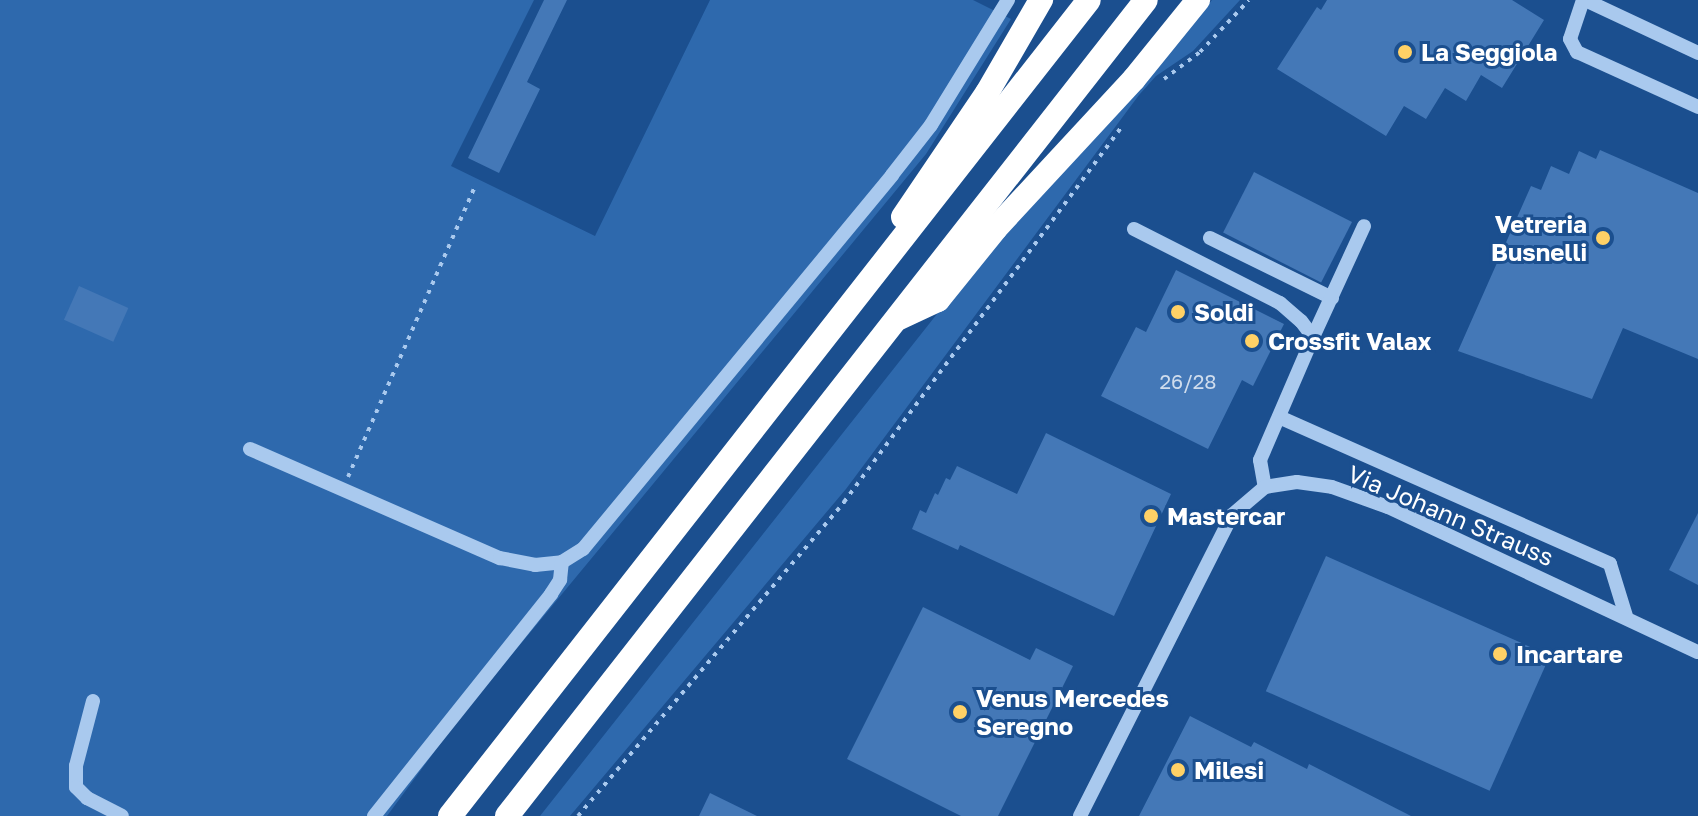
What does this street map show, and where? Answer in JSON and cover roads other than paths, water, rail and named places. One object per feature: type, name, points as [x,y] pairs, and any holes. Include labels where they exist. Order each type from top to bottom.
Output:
[{"type":"highway","points":[[856,298],[923,183],[987,93],[1041,0]]},
{"type":"highway","points":[[450,816],[1089,0]]},
{"type":"highway","points":[[507,816],[1146,0]]},
{"type":"highway","points":[[892,325],[903,315],[938,300],[1004,218],[1134,79],[1198,0]]},
{"type":"street","points":[[250,449],[500,558],[535,565],[562,562],[583,549],[892,175],[931,125],[1008,0]]},
{"type":"street","points":[[1698,53],[1584,0],[1570,39],[1577,52],[1698,107]]},
{"type":"street","points":[[1080,816],[1232,515],[1265,487],[1260,460],[1364,226]]},
{"type":"street","points":[[1134,229],[1280,303],[1301,321],[1313,337]]},
{"type":"street","points":[[1210,238],[1332,298]]},
{"type":"street","points":[[1279,417],[1610,564],[1626,616]]},
{"type":"street","name":"Via Johann Strauss","points":[[1265,487],[1297,482],[1332,487],[1388,507],[1698,652]]},
{"type":"street","points":[[374,816],[551,594],[560,580],[562,562]]},
{"type":"street","points":[[93,701],[76,766],[76,787],[87,798],[122,816]]},
{"type":"place","name":"La Seggiola","points":[[1405,52]]},
{"type":"place","name":"Vetreria Busnelli","points":[[1603,238]]},
{"type":"place","name":"Soldi","points":[[1178,312]]},
{"type":"place","name":"Crossfit Valax","points":[[1252,341]]},
{"type":"place","name":"Mastercar","points":[[1151,516]]},
{"type":"place","name":"Incartare","points":[[1500,654]]},
{"type":"place","name":"Venus Mercedes Seregno","points":[[960,712]]},
{"type":"place","name":"Milesi","points":[[1178,770]]}]
